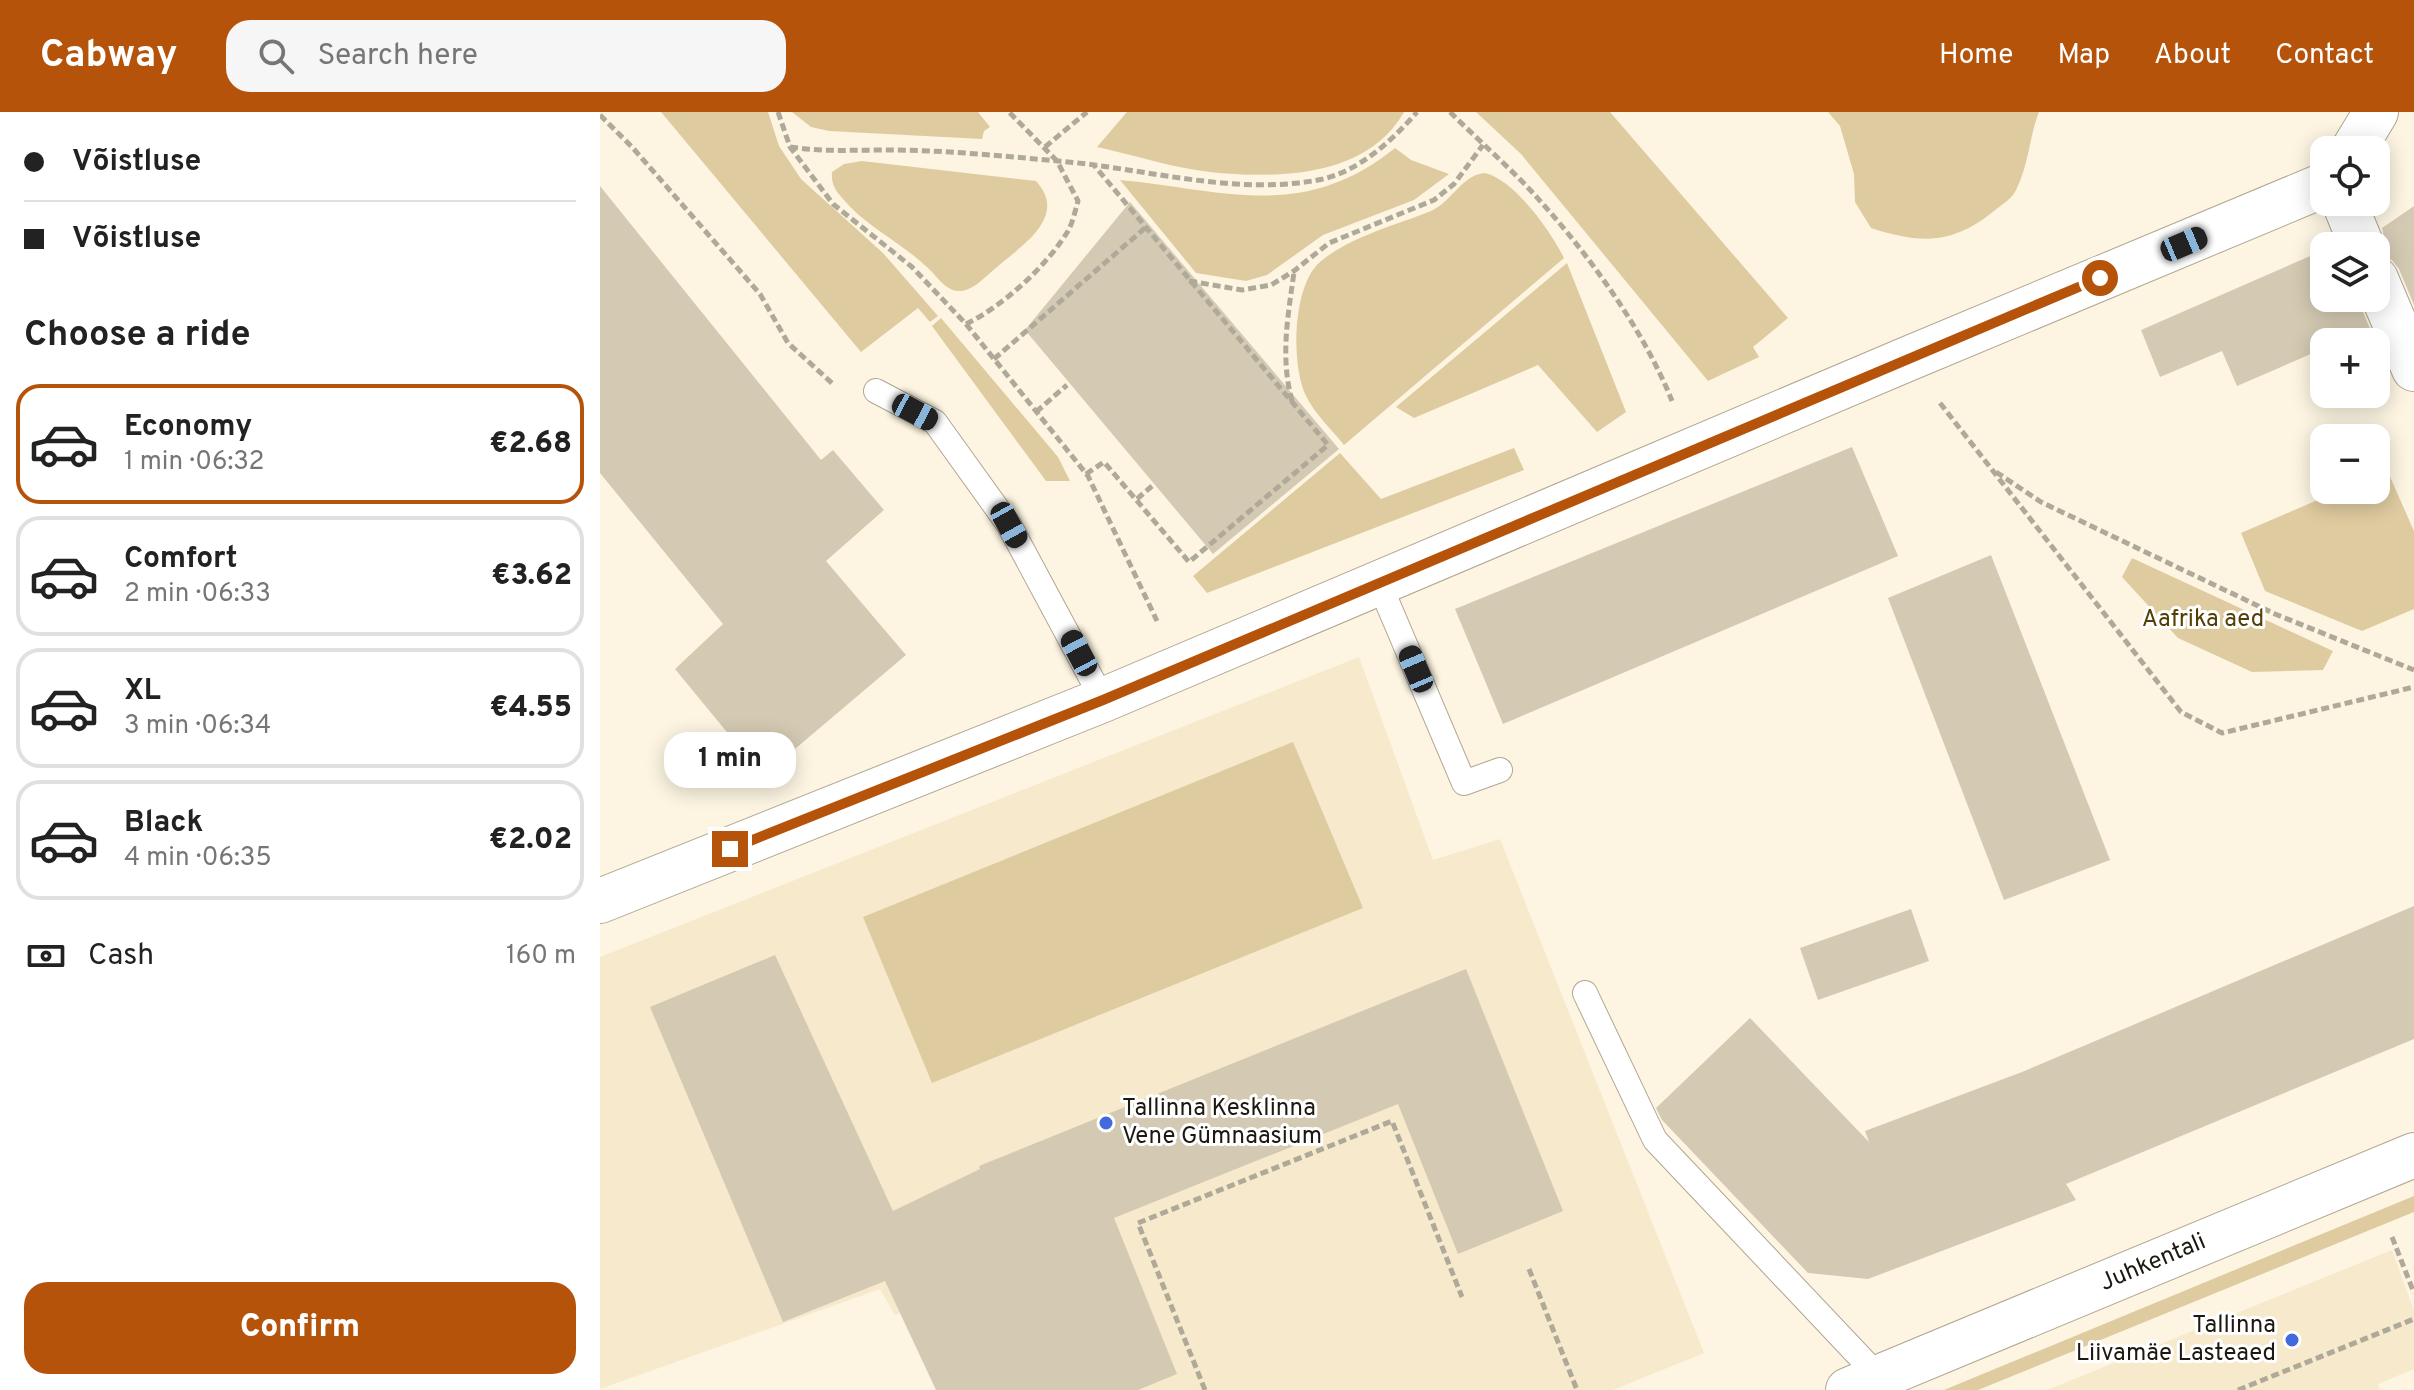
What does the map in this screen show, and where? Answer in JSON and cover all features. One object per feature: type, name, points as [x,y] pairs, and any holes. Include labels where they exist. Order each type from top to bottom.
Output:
[{"type":"street","points":[[2361,136],[2376,112]]},
{"type":"street","points":[[600,901],[1103,700],[2310,191]]},
{"type":"street","points":[[2390,312],[2414,369]]},
{"type":"street","name":"Juhkentali","points":[[1863,1384],[2414,1155]]},
{"type":"lane","points":[[876,391],[935,422],[1009,525],[1103,700]]},
{"type":"lane","points":[[1379,583],[1464,783],[1500,770]]},
{"type":"lane","points":[[1585,993],[1655,1140],[1863,1384]]},
{"type":"path","points":[[778,112],[790,147],[833,204],[912,267],[966,324],[1086,474],[1180,668]]},
{"type":"path","points":[[966,324],[992,312],[1049,257],[1070,229],[1078,201],[1057,161],[1009,112]]},
{"type":"path","points":[[1045,147],[1087,112]]},
{"type":"path","points":[[790,147],[823,152],[888,150],[1057,161],[1246,185],[1278,185],[1322,180],[1369,158],[1417,112]]},
{"type":"path","points":[[1450,112],[1533,193],[1574,242],[1618,304],[1662,375],[1676,411]]},
{"type":"path","points":[[600,115],[633,148],[760,294],[788,343],[836,386],[876,391]]},
{"type":"path","points":[[1189,281],[1242,290],[1271,285],[1329,243],[1434,200],[1454,184],[1483,145]]},
{"type":"path","points":[[1086,474],[1104,462],[1189,562],[1328,445],[1093,164]]},
{"type":"path","points":[[994,359],[1145,228]]},
{"type":"path","points":[[1292,403],[1286,382],[1284,353],[1294,271]]},
{"type":"path","points":[[1905,360],[2181,712],[2222,733],[2414,687]]},
{"type":"path","points":[[1036,412],[1067,385]]},
{"type":"path","points":[[1990,468],[2055,509],[2275,614],[2414,670]]},
{"type":"path","points":[[1137,499],[1152,486]]},
{"type":"path","points":[[1205,1390],[1138,1223],[1392,1121],[1462,1297]]},
{"type":"path","points":[[2392,1237],[2414,1293]]},
{"type":"path","points":[[1529,1269],[1577,1390]]},
{"type":"path","points":[[2238,1390],[2414,1319]]},
{"type":"shaded area","name":"Tallinna Kesklinna Vene Gümnaasium","points":[[1359,657],[1433,860],[1500,839],[1704,1353],[1613,1390],[989,1390],[951,1294],[895,1315],[880,1289],[600,1389],[600,957]]},
{"type":"shaded area","name":"Tallinna Liivamäe Lasteaed","points":[[2392,1250],[2414,1311],[2414,1369],[2378,1384],[2380,1390],[2047,1390]]},
{"type":"green space","points":[[661,112],[768,112],[779,146],[801,179],[883,253],[938,316],[930,322],[918,308],[861,352]]},
{"type":"green space","points":[[792,112],[978,112],[990,127],[984,131],[982,139],[829,131],[811,127]]},
{"type":"green space","points":[[1127,112],[1404,112],[1388,134],[1344,162],[1318,169],[1263,175],[1196,170],[1097,147]]},
{"type":"green space","points":[[1476,112],[1610,112],[1788,318],[1753,347],[1759,357],[1708,381],[1521,154]]},
{"type":"green space","points":[[1828,112],[2039,112],[2024,171],[2012,196],[1964,230],[1950,236],[1920,239],[1871,228],[1855,202],[1854,174],[1840,126]]},
{"type":"green space","points":[[1395,148],[1411,160],[1449,174],[1414,200],[1323,235],[1267,275],[1246,281],[1196,273],[1120,180],[1229,194],[1262,196],[1295,193],[1328,186],[1361,171]]},
{"type":"green space","points":[[862,161],[1036,181],[1045,194],[1047,207],[1044,218],[1029,240],[981,281],[967,290],[953,290],[910,253],[863,219],[838,193],[832,172],[844,164]]},
{"type":"green space","points":[[1485,173],[1520,196],[1564,258],[1344,445],[1314,409],[1301,383],[1296,347],[1297,327],[1299,307],[1311,273],[1320,262],[1345,245],[1431,211],[1469,179]]},
{"type":"green space","points":[[1567,263],[1626,412],[1597,432],[1538,365],[1414,418],[1396,407]]},
{"type":"green space","points":[[941,318],[1058,457],[1070,481],[1046,481],[932,326]]},
{"type":"green space","points":[[1514,448],[1524,470],[1207,593],[1193,576],[1340,453],[1381,499]]},
{"type":"green space","points":[[2390,477],[2414,531],[2414,609],[2362,631],[2265,591],[2241,533],[2310,503],[2390,504]]},
{"type":"green space","name":"Aafrika aed","points":[[2132,558],[2333,651],[2323,670],[2252,672],[2178,638],[2122,577]]},
{"type":"green space","points":[[1293,742],[1363,908],[932,1083],[863,917]]},
{"type":"green space","points":[[2414,1196],[2414,1212],[1978,1390],[1944,1390]]},
{"type":"building","points":[[600,186],[821,460],[833,450],[884,510],[826,561],[906,655],[763,776],[675,669],[723,624],[600,473]]},
{"type":"building","points":[[1130,202],[1339,449],[1213,554],[1025,330]]},
{"type":"building","points":[[2414,206],[2414,305],[2399,269],[2390,259],[2390,232],[2383,232],[2382,228]]},
{"type":"building","points":[[2310,256],[2310,312],[2363,312],[2370,328],[2310,328],[2310,354],[2237,386],[2222,351],[2160,377],[2141,330]]},
{"type":"building","points":[[1852,447],[1898,556],[1503,724],[1455,609]]},
{"type":"building","points":[[1991,555],[2110,860],[2004,900],[1888,598]]},
{"type":"building","points":[[2414,906],[2414,1039],[2066,1184],[2076,1200],[1868,1279],[1808,1273],[1662,1120],[1656,1108],[1750,1018],[1869,1142],[1865,1131],[2022,1072]]},
{"type":"building","points":[[1911,909],[1929,961],[1818,1000],[1800,948]]},
{"type":"building","points":[[775,955],[893,1211],[980,1169],[979,1166],[1466,969],[1563,1211],[1458,1254],[1398,1104],[1114,1218],[1177,1374],[1138,1390],[936,1390],[885,1281],[783,1322],[650,1007]]},
{"type":"place","name":"Tallinna Kesklinna Vene Gümnaasium","points":[[1106,1123]]},
{"type":"place","name":"Tallinna Liivamäe Lasteaed","points":[[2292,1340]]},
{"type":"route","points":[[730,849],[1103,700],[2100,278]]}]
